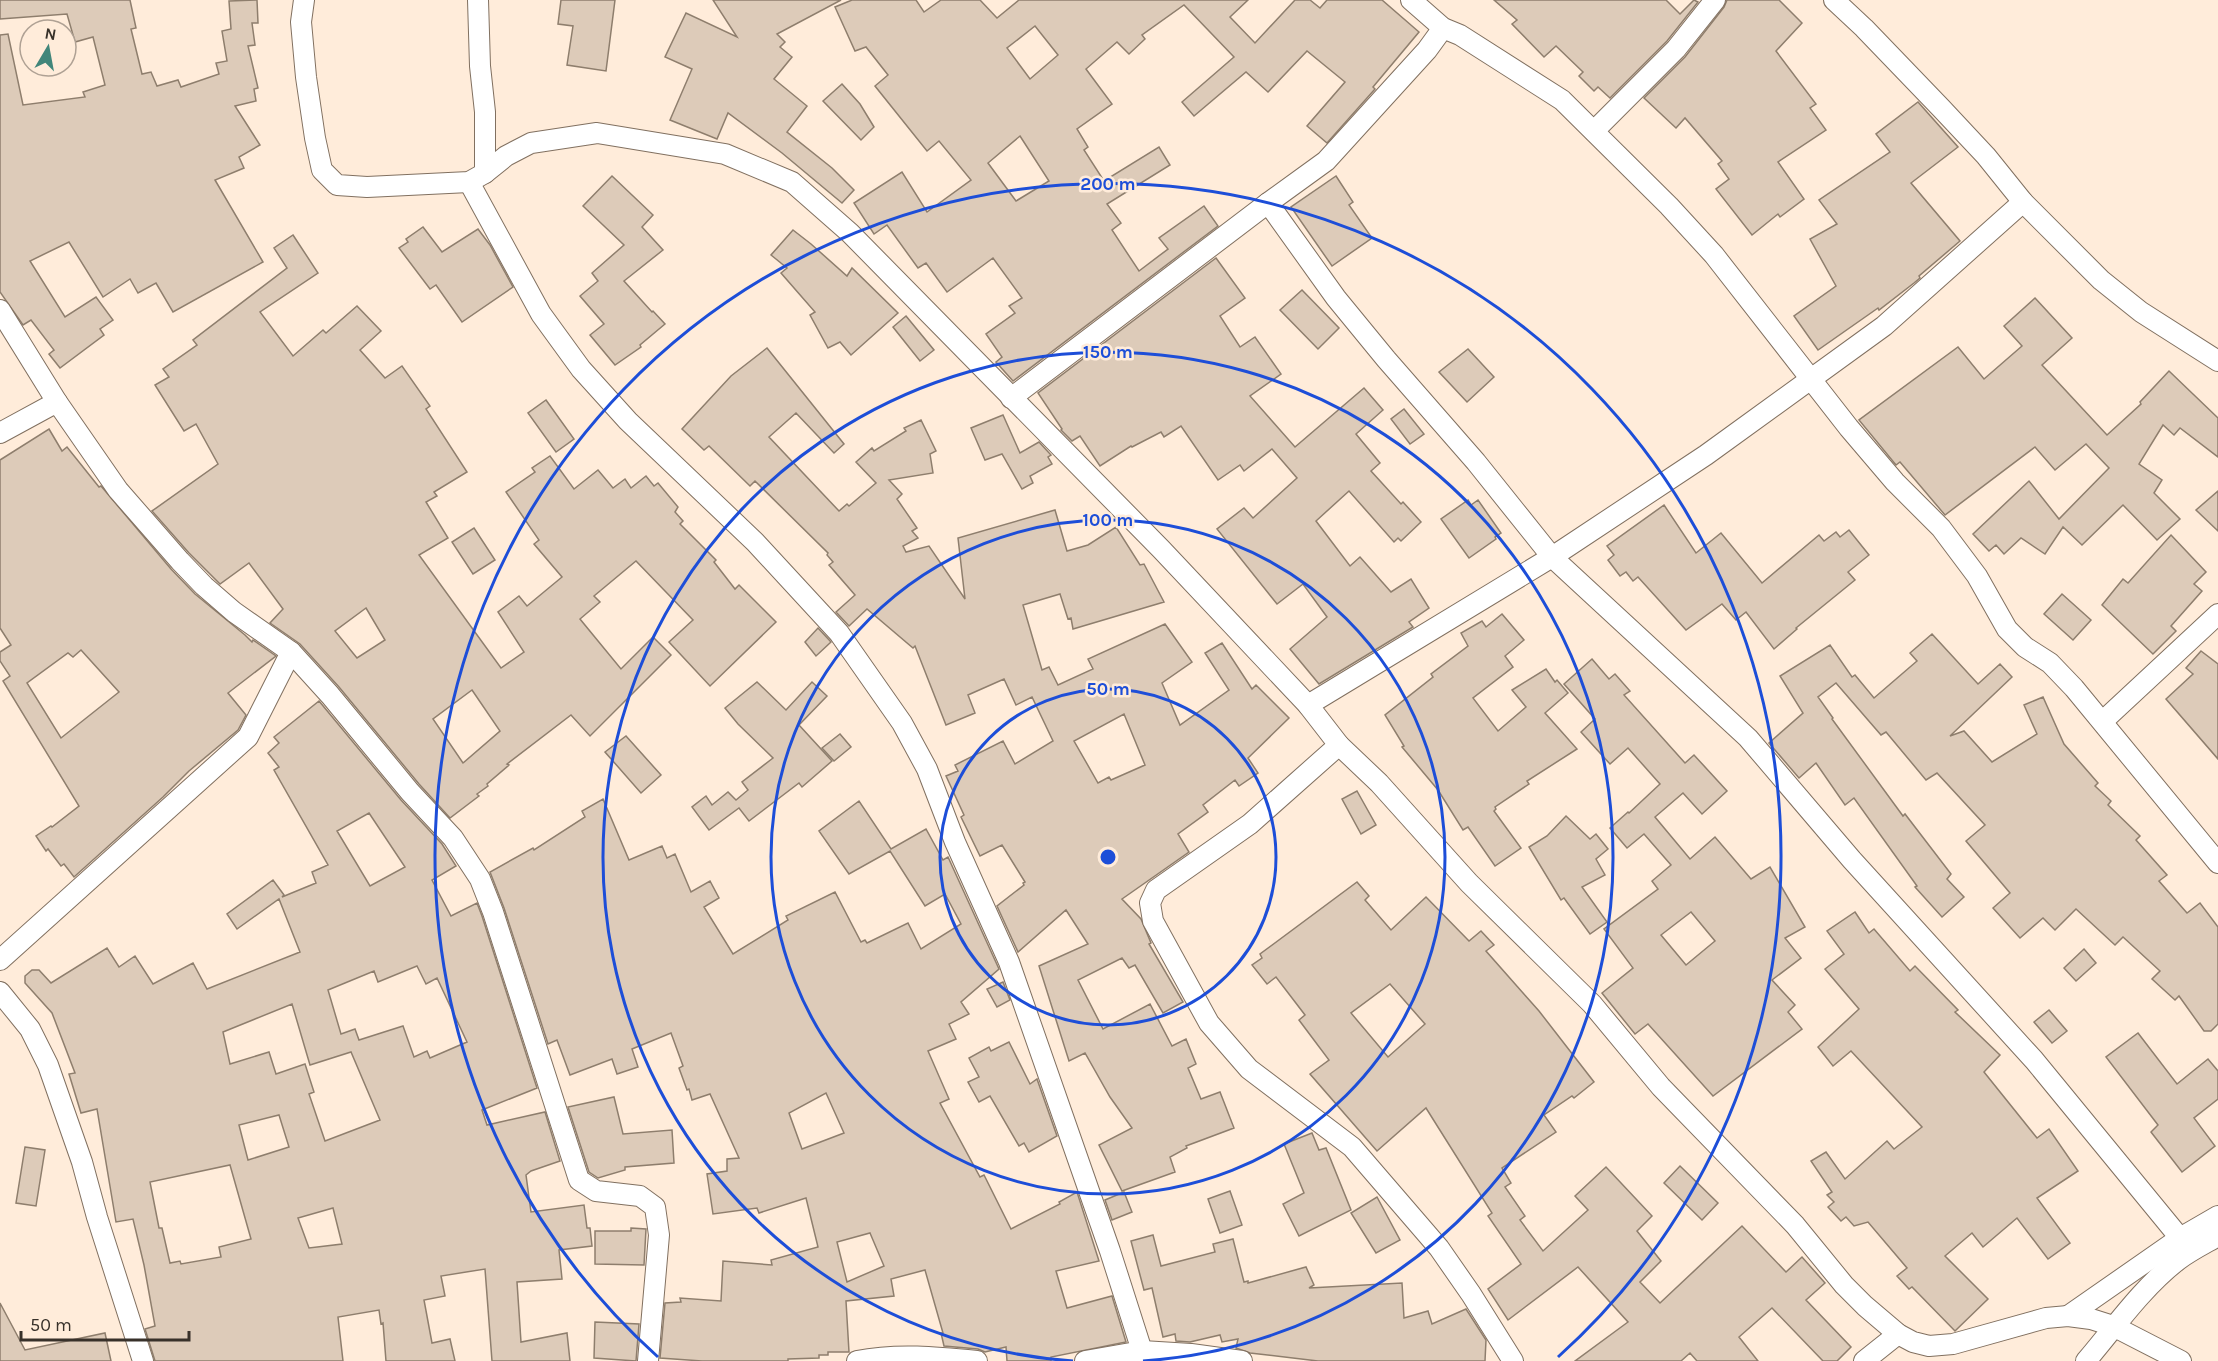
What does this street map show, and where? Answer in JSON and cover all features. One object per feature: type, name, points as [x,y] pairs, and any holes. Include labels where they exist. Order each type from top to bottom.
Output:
[{"type":"street","points":[[304,0],[301,22],[306,77],[322,170],[337,186],[367,187],[477,177],[506,156],[531,143],[597,133],[724,154],[792,182],[850,233],[1161,549],[1308,705],[1339,745],[1379,783],[1469,883],[1592,1004],[1661,1087],[1795,1225],[1844,1285],[1898,1334],[1935,1354],[1953,1344],[2046,1318],[2068,1316],[2091,1319],[2113,1326],[2181,1361]]},
{"type":"street","points":[[478,0],[480,66],[485,112],[477,177],[535,304],[581,369],[628,421],[755,542],[839,633],[903,723],[927,769],[955,842],[1009,962],[1110,1251],[1142,1351]]},
{"type":"street","points":[[1411,0],[1443,28],[1460,36],[1562,100],[1669,206],[1714,255],[1849,428],[1895,482],[1941,528],[1977,576],[2007,629],[2025,647],[2050,663],[2103,721],[2218,863]]},
{"type":"street","points":[[1594,131],[1676,48],[1715,0]]},
{"type":"street","points":[[1834,0],[1941,108],[1986,156],[2023,202],[2101,280],[2141,312],[2218,361]]},
{"type":"street","points":[[1011,398],[1268,203],[1326,162],[1427,50],[1443,28]]},
{"type":"street","points":[[1308,705],[1552,557],[1706,455],[1884,326],[2023,202]]},
{"type":"street","points":[[1268,203],[1336,298],[1476,462],[1552,557],[1748,738],[1852,860],[2034,1060],[2180,1238]]},
{"type":"street","points":[[0,310],[57,402],[118,490],[204,586],[234,612],[291,652],[330,694],[410,792],[453,838],[480,879],[493,912],[579,1180],[596,1191],[640,1196],[655,1207],[659,1235],[648,1361]]},
{"type":"street","points":[[0,433],[57,402]]},
{"type":"street","points":[[2103,721],[2218,614]]},
{"type":"street","points":[[0,960],[248,737],[291,652]]},
{"type":"street","points":[[1339,745],[1250,824],[1155,890],[1150,903],[1154,921],[1209,1023],[1250,1070],[1352,1147],[1439,1248],[1513,1361]]},
{"type":"street","points":[[0,992],[30,1029],[48,1065],[82,1161],[142,1361]]},
{"type":"street","points":[[2068,1316],[2180,1238],[2218,1216]]},
{"type":"street","points":[[2086,1361],[2113,1326],[2155,1281],[2178,1260],[2218,1236]]},
{"type":"street","points":[[1864,1361],[1898,1334]]},
{"type":"street","points":[[1085,1361],[1142,1351],[1242,1361]]},
{"type":"street","points":[[857,1361],[880,1357],[938,1357],[977,1361]]},
{"type":"building","points":[[0,0],[130,0],[136,28],[131,29],[142,74],[151,72],[157,86],[178,80],[181,87],[219,74],[216,63],[227,61],[222,31],[231,29],[229,1],[257,0],[258,23],[252,23],[255,45],[248,46],[258,88],[254,89],[256,101],[235,106],[260,145],[239,157],[244,168],[215,180],[263,262],[173,312],[156,283],[138,293],[130,279],[103,297],[69,242],[30,261],[65,317],[96,297],[113,320],[100,329],[104,335],[60,368],[49,354],[54,350],[31,320],[23,325],[0,292],[0,35],[8,34],[23,105],[85,97],[83,92],[105,85],[93,37],[78,41],[78,18],[68,18],[67,14],[0,19]]},
{"type":"building","points":[[561,0],[615,0],[606,71],[567,65],[573,26],[558,24]]},
{"type":"building","points":[[713,0],[841,0],[777,34],[785,42],[780,47],[792,57],[774,79],[807,106],[787,132],[832,168],[854,190],[842,203],[782,153],[728,113],[717,139],[670,120],[692,69],[665,57],[686,13],[737,37]]},
{"type":"building","points":[[852,0],[916,0],[924,12],[941,0],[980,0],[997,18],[1019,0],[1248,0],[1230,17],[1255,43],[1295,0],[1310,0],[1320,8],[1327,0],[1382,0],[1419,32],[1373,87],[1375,89],[1327,143],[1307,126],[1345,82],[1307,51],[1268,92],[1246,72],[1194,116],[1182,102],[1234,57],[1184,5],[1142,35],[1145,39],[1129,54],[1117,42],[1086,69],[1112,104],[1077,129],[1088,147],[1084,150],[1104,181],[1159,147],[1170,165],[1107,204],[1121,223],[1112,230],[1139,271],[1168,249],[1159,238],[1204,206],[1218,226],[1013,381],[996,362],[1002,357],[986,334],[1015,313],[1009,306],[1022,298],[993,258],[947,292],[926,263],[918,268],[887,225],[874,234],[854,203],[902,172],[927,212],[971,180],[939,141],[927,151],[875,86],[888,75],[866,47],[855,51],[835,7]],"holes":[[[1035,26],[1058,55],[1030,79],[1007,48]],[[1020,136],[1049,181],[1016,201],[988,163]]]},
{"type":"building","points":[[1494,0],[1666,0],[1680,14],[1694,0],[1698,2],[1667,41],[1610,98],[1598,87],[1594,91],[1579,76],[1583,72],[1556,46],[1544,57],[1512,24],[1517,20]]},
{"type":"building","points":[[1727,0],[1779,0],[1802,23],[1776,51],[1816,104],[1810,108],[1826,130],[1778,162],[1804,199],[1780,217],[1778,214],[1752,235],[1716,189],[1729,179],[1718,164],[1722,161],[1685,118],[1676,128],[1644,98],[1685,57]]},
{"type":"building","points":[[842,84],[860,104],[874,127],[861,140],[823,101]]},
{"type":"building","points":[[1918,102],[1958,147],[1911,183],[1960,241],[1919,276],[1920,278],[1879,310],[1878,308],[1818,350],[1794,316],[1836,286],[1810,239],[1837,224],[1819,200],[1890,152],[1876,134]]},
{"type":"building","points":[[612,176],[653,215],[642,227],[663,250],[624,281],[665,324],[640,345],[641,347],[615,365],[590,335],[604,324],[580,296],[598,281],[592,273],[624,245],[583,206]]},
{"type":"building","points":[[1336,176],[1353,202],[1349,205],[1372,238],[1332,266],[1291,207]]},
{"type":"building","points":[[423,227],[442,252],[478,229],[490,245],[513,287],[462,322],[436,285],[430,289],[399,248],[408,242],[406,239]]},
{"type":"building","points":[[793,230],[847,276],[852,268],[898,313],[851,355],[840,342],[828,348],[810,315],[815,312],[781,273],[787,268],[771,255]]},
{"type":"building","points":[[293,235],[318,273],[260,312],[293,356],[323,330],[326,333],[357,306],[381,331],[360,350],[385,378],[402,366],[430,406],[426,409],[467,472],[434,492],[437,496],[426,502],[448,538],[419,555],[501,668],[524,652],[498,612],[519,596],[527,606],[562,577],[534,544],[539,540],[506,492],[535,472],[532,468],[550,456],[574,489],[598,470],[613,488],[625,479],[631,488],[646,476],[654,486],[658,483],[678,507],[675,512],[683,521],[680,524],[716,560],[714,562],[735,589],[739,585],[776,622],[710,686],[669,642],[693,620],[636,561],[594,596],[600,602],[580,619],[621,669],[653,637],[671,655],[590,736],[571,715],[507,764],[509,765],[477,794],[479,796],[450,818],[300,644],[270,623],[283,609],[249,563],[220,584],[152,511],[218,464],[196,424],[184,431],[155,385],[169,377],[163,369],[197,345],[193,340],[287,268],[274,248]],"holes":[[[366,608],[385,640],[357,658],[335,631]],[[472,690],[500,731],[463,763],[433,719]]]},
{"type":"building","points":[[1216,258],[1245,298],[1220,316],[1240,347],[1255,337],[1281,374],[1250,396],[1295,447],[1364,388],[1383,410],[1356,434],[1380,463],[1371,471],[1421,522],[1401,541],[1398,538],[1394,542],[1349,491],[1316,521],[1350,566],[1360,557],[1391,592],[1411,579],[1429,608],[1409,622],[1413,627],[1319,684],[1290,649],[1327,617],[1303,584],[1277,604],[1217,529],[1244,508],[1253,518],[1297,478],[1272,449],[1244,471],[1240,465],[1218,480],[1181,426],[1164,437],[1161,432],[1131,446],[1100,466],[1080,436],[1072,441],[1061,430],[1038,393]]},
{"type":"building","points":[[1302,290],[1339,328],[1318,349],[1280,310]]},
{"type":"building","points":[[2035,298],[2072,338],[2042,365],[2107,435],[2141,404],[2140,402],[2169,371],[2218,418],[2218,457],[2180,428],[2174,435],[2163,425],[2139,464],[2162,480],[2154,493],[2180,519],[2157,540],[2123,505],[2082,545],[2063,527],[2045,554],[2021,538],[2004,554],[1996,545],[1989,551],[1973,534],[2029,481],[2059,519],[2109,468],[2086,444],[2055,470],[2035,447],[1945,515],[1900,462],[1896,465],[1859,420],[1958,347],[1984,379],[2022,346],[2004,326]]},
{"type":"building","points":[[906,316],[934,350],[920,361],[893,327]]},
{"type":"building","points":[[767,348],[844,444],[834,453],[796,413],[769,437],[839,511],[847,504],[849,506],[876,483],[856,462],[872,448],[874,451],[906,431],[904,428],[921,420],[936,451],[930,454],[933,473],[889,480],[902,494],[897,499],[917,528],[912,531],[918,538],[903,546],[906,552],[929,546],[965,599],[958,538],[1055,510],[1067,551],[1088,545],[1116,527],[1140,565],[1144,564],[1164,602],[1073,629],[1071,618],[1068,619],[1060,594],[1023,605],[1042,670],[1049,667],[1058,685],[1093,669],[1088,659],[1165,624],[1192,662],[1162,683],[1180,725],[1229,690],[1205,653],[1222,643],[1252,689],[1256,685],[1289,718],[1248,758],[1258,773],[1239,786],[1235,780],[1203,805],[1208,812],[1178,834],[1189,852],[1122,899],[1141,919],[1151,943],[1149,944],[1183,1002],[1163,1013],[1135,965],[1129,968],[1122,958],[1078,980],[1103,1029],[1150,1004],[1172,1046],[1186,1039],[1196,1064],[1188,1068],[1201,1099],[1220,1092],[1234,1128],[1186,1146],[1187,1148],[1170,1157],[1175,1172],[1122,1191],[1099,1145],[1132,1128],[1110,1097],[1085,1053],[1069,1061],[1039,966],[1088,944],[1066,910],[1018,952],[997,906],[1025,882],[1002,845],[980,856],[961,817],[964,815],[946,776],[958,771],[955,765],[1003,741],[1015,764],[1053,741],[1032,697],[1016,705],[1004,679],[968,695],[975,713],[946,725],[915,646],[913,648],[867,609],[849,626],[836,612],[855,595],[829,565],[833,562],[827,555],[828,553],[755,481],[750,486],[709,446],[704,450],[682,429],[731,376]],"holes":[[[1124,714],[1145,765],[1111,780],[1109,777],[1098,783],[1074,741]]]},
{"type":"building","points":[[1468,349],[1494,377],[1467,402],[1439,372]]},
{"type":"building","points":[[546,400],[574,439],[556,452],[528,413]]},
{"type":"building","points":[[1404,409],[1424,434],[1410,444],[1391,419]]},
{"type":"building","points":[[1003,415],[1020,453],[1039,442],[1051,455],[1048,457],[1052,464],[1030,476],[1033,483],[1022,489],[1002,454],[985,460],[971,428]]},
{"type":"building","points":[[49,429],[62,451],[67,447],[99,487],[101,486],[195,594],[252,642],[253,640],[276,656],[228,693],[246,715],[238,730],[189,771],[74,877],[64,864],[61,866],[48,849],[46,851],[36,836],[79,806],[3,681],[10,676],[0,661],[0,652],[11,645],[0,628],[0,460]],"holes":[[[81,650],[119,692],[61,738],[27,683],[68,653],[73,657]]]},
{"type":"building","points":[[2218,491],[2218,531],[2196,510]]},
{"type":"building","points":[[1468,500],[1471,505],[1478,500],[1501,533],[1469,558],[1441,519]]},
{"type":"building","points":[[1664,505],[1696,553],[1721,533],[1762,583],[1819,535],[1824,541],[1836,532],[1840,537],[1849,530],[1869,555],[1848,572],[1855,580],[1774,649],[1746,612],[1736,620],[1722,604],[1686,630],[1638,577],[1633,581],[1626,572],[1620,576],[1608,560],[1614,555],[1607,546]]},
{"type":"building","points":[[474,528],[495,560],[473,574],[452,542]]},
{"type":"building","points":[[2171,535],[2206,572],[2194,584],[2202,591],[2171,626],[2176,631],[2153,654],[2102,605],[2123,579],[2128,583]]},
{"type":"building","points":[[2062,594],[2091,620],[2073,640],[2044,614]]},
{"type":"building","points":[[1502,614],[1524,640],[1505,656],[1513,667],[1473,698],[1498,731],[1526,707],[1512,690],[1546,669],[1555,682],[1557,680],[1568,693],[1545,713],[1577,749],[1527,781],[1529,784],[1495,807],[1494,811],[1521,848],[1495,866],[1468,827],[1463,830],[1438,790],[1402,747],[1404,746],[1385,715],[1433,677],[1431,674],[1468,646],[1461,633],[1482,621],[1486,627]]},
{"type":"building","points":[[818,628],[831,642],[816,656],[805,642]]},
{"type":"building","points":[[1932,634],[1978,684],[2000,664],[2012,677],[1950,736],[1964,731],[1992,762],[2037,734],[2024,705],[2043,697],[2064,744],[2098,783],[2095,786],[2111,801],[2108,805],[2140,836],[2136,840],[2167,875],[2159,881],[2187,913],[2200,903],[2218,927],[2218,1024],[2211,1031],[2204,1031],[2179,996],[2175,1000],[2152,979],[2160,971],[2123,937],[2115,945],[2076,909],[2055,930],[2043,918],[2020,938],[1993,908],[2010,893],[1966,841],[1985,825],[1937,773],[1926,780],[1886,732],[1881,735],[1836,683],[1818,697],[1903,816],[1905,814],[1951,874],[1947,879],[1964,897],[1942,917],[1915,887],[1917,886],[1854,798],[1845,805],[1816,763],[1799,778],[1769,743],[1803,713],[1780,676],[1830,645],[1852,677],[1855,675],[1874,698],[1917,661],[1910,653]]},
{"type":"building","points":[[2201,651],[2218,664],[2218,759],[2166,699],[2193,674],[2186,668]]},
{"type":"building","points":[[1592,659],[1609,679],[1615,674],[1630,691],[1624,695],[1685,763],[1694,755],[1727,791],[1702,814],[1683,793],[1655,817],[1690,859],[1715,837],[1751,879],[1770,867],[1805,927],[1785,938],[1801,958],[1772,980],[1795,1005],[1788,1012],[1802,1029],[1713,1096],[1648,1024],[1635,1034],[1602,993],[1633,968],[1604,929],[1658,889],[1652,881],[1671,865],[1644,834],[1627,848],[1610,828],[1660,784],[1628,748],[1610,764],[1581,732],[1595,719],[1564,684]],"holes":[[[1691,912],[1715,941],[1686,965],[1661,935]]]},
{"type":"building","points":[[757,682],[786,710],[812,682],[827,696],[799,725],[832,761],[802,787],[799,783],[749,821],[739,808],[709,830],[692,807],[706,796],[712,805],[728,792],[736,800],[748,790],[742,782],[773,758],[725,708]]},
{"type":"building","points":[[319,701],[401,800],[442,844],[456,866],[432,880],[451,916],[477,903],[537,1088],[482,1110],[487,1125],[545,1112],[560,1161],[526,1175],[531,1212],[584,1205],[587,1228],[590,1228],[592,1246],[559,1250],[562,1279],[517,1282],[521,1342],[567,1333],[570,1361],[492,1361],[485,1269],[441,1276],[445,1296],[424,1300],[432,1343],[450,1339],[455,1361],[386,1361],[383,1323],[381,1324],[379,1310],[338,1317],[343,1361],[155,1361],[145,1329],[155,1326],[144,1265],[133,1219],[116,1222],[97,1109],[81,1113],[69,1074],[75,1073],[52,1013],[25,983],[25,976],[32,970],[39,970],[51,983],[107,948],[119,967],[135,956],[153,984],[193,963],[207,989],[300,952],[279,899],[237,929],[227,914],[273,880],[284,895],[282,897],[316,883],[312,872],[328,865],[274,770],[279,767],[268,753],[279,743],[274,737]],"holes":[[[369,813],[405,867],[370,886],[337,831]],[[417,966],[426,984],[437,978],[467,1042],[430,1058],[427,1051],[414,1057],[403,1026],[359,1040],[355,1029],[341,1034],[328,990],[374,971],[378,982]],[[292,1004],[310,1065],[351,1052],[380,1120],[325,1141],[309,1094],[314,1092],[305,1064],[276,1074],[269,1052],[230,1064],[223,1032]],[[279,1115],[289,1147],[248,1160],[239,1125]],[[230,1165],[251,1239],[219,1247],[221,1257],[181,1264],[180,1261],[170,1263],[162,1228],[159,1228],[150,1182]],[[333,1208],[342,1244],[309,1248],[298,1218]]]},
{"type":"building","points":[[840,734],[851,747],[834,761],[822,748]]},
{"type":"building","points":[[626,736],[661,775],[641,793],[605,752]]},
{"type":"building","points":[[1357,791],[1376,825],[1361,834],[1342,799]]},
{"type":"building","points":[[603,799],[629,860],[662,846],[667,858],[675,854],[691,892],[710,881],[719,898],[704,907],[733,954],[788,920],[786,916],[835,892],[861,942],[865,940],[867,943],[908,923],[921,949],[961,924],[945,894],[925,906],[890,851],[849,874],[819,831],[859,801],[891,849],[926,829],[943,860],[948,857],[999,969],[961,1002],[969,1014],[949,1024],[956,1039],[928,1051],[949,1099],[940,1103],[980,1177],[984,1175],[1011,1229],[1060,1204],[1059,1202],[1077,1192],[1099,1261],[1056,1271],[1067,1308],[1112,1296],[1126,1342],[1051,1357],[1051,1361],[1007,1361],[1006,1347],[985,1352],[978,1349],[944,1346],[941,1333],[943,1333],[925,1270],[891,1279],[894,1296],[846,1301],[849,1352],[828,1352],[828,1355],[819,1355],[819,1358],[788,1359],[788,1361],[702,1361],[660,1358],[665,1303],[681,1302],[680,1298],[721,1301],[723,1261],[772,1265],[771,1260],[818,1247],[806,1198],[759,1213],[757,1208],[713,1214],[707,1174],[727,1171],[727,1159],[739,1158],[710,1094],[692,1100],[679,1068],[683,1066],[671,1033],[632,1049],[638,1067],[617,1074],[612,1059],[570,1075],[557,1040],[548,1044],[490,872],[533,848],[534,850],[585,817],[582,811]],"holes":[[[826,1093],[844,1133],[802,1149],[789,1113]],[[870,1233],[884,1266],[847,1282],[837,1242]]]},
{"type":"building","points":[[1566,816],[1590,839],[1596,834],[1608,849],[1596,859],[1605,875],[1582,887],[1607,922],[1590,934],[1564,898],[1561,900],[1529,847],[1547,836]]},
{"type":"building","points":[[1357,882],[1369,896],[1365,900],[1391,930],[1426,897],[1469,941],[1481,931],[1494,945],[1486,951],[1539,1011],[1594,1082],[1574,1098],[1572,1096],[1544,1115],[1556,1132],[1502,1168],[1511,1183],[1505,1187],[1525,1216],[1520,1220],[1543,1251],[1588,1210],[1575,1196],[1606,1167],[1652,1216],[1637,1231],[1661,1261],[1640,1282],[1660,1303],[1742,1226],[1786,1272],[1802,1257],[1825,1283],[1806,1300],[1851,1347],[1837,1361],[1823,1361],[1772,1308],[1739,1337],[1758,1361],[1697,1361],[1690,1353],[1681,1361],[1575,1361],[1628,1322],[1578,1267],[1508,1320],[1488,1289],[1521,1264],[1488,1216],[1492,1213],[1426,1108],[1377,1151],[1310,1074],[1329,1060],[1299,1020],[1305,1015],[1276,977],[1267,984],[1252,965],[1262,958],[1260,954]],"holes":[[[1390,984],[1425,1024],[1388,1057],[1351,1013]]]},
{"type":"building","points":[[1855,912],[1869,933],[1874,929],[1910,971],[1915,966],[1958,1010],[1955,1012],[2000,1055],[1984,1072],[2037,1138],[2049,1129],[2078,1171],[2037,1198],[2070,1243],[2048,1259],[2017,1218],[1983,1247],[1972,1233],[1945,1256],[1988,1299],[1955,1331],[1912,1287],[1909,1289],[1897,1276],[1907,1268],[1868,1222],[1854,1226],[1846,1217],[1841,1221],[1828,1207],[1834,1202],[1827,1195],[1832,1192],[1811,1161],[1826,1152],[1845,1179],[1887,1141],[1894,1149],[1922,1127],[1851,1051],[1833,1066],[1818,1047],[1859,1009],[1825,969],[1844,954],[1827,931]]},
{"type":"building","points":[[2084,949],[2096,963],[2076,981],[2064,968]]},
{"type":"building","points":[[1003,982],[1010,1000],[997,1007],[987,989]]},
{"type":"building","points":[[2049,1010],[2067,1031],[2052,1043],[2034,1022]]},
{"type":"building","points":[[2138,1033],[2177,1084],[2208,1059],[2218,1071],[2218,1099],[2194,1118],[2215,1146],[2182,1172],[2151,1132],[2158,1125],[2106,1057]]},
{"type":"building","points":[[1009,1042],[1030,1084],[1037,1079],[1057,1136],[1029,1152],[1024,1143],[1019,1146],[990,1096],[979,1102],[968,1082],[979,1077],[969,1058],[989,1047],[991,1051]]},
{"type":"building","points":[[614,1097],[623,1134],[672,1130],[674,1163],[625,1167],[625,1170],[598,1178],[589,1172],[568,1107]]},
{"type":"building","points":[[1312,1133],[1319,1150],[1326,1148],[1351,1210],[1299,1236],[1283,1204],[1304,1193],[1284,1144]]},
{"type":"building","points":[[25,1147],[45,1150],[36,1206],[16,1203]]},
{"type":"building","points":[[1680,1166],[1718,1203],[1702,1220],[1664,1183]]},
{"type":"building","points":[[1230,1191],[1242,1225],[1220,1233],[1208,1199]]},
{"type":"building","points":[[1124,1192],[1132,1212],[1112,1220],[1105,1200]]},
{"type":"building","points":[[1377,1197],[1400,1240],[1376,1253],[1351,1213]]},
{"type":"building","points":[[631,1228],[646,1229],[644,1265],[595,1264],[595,1231],[631,1231]]},
{"type":"building","points":[[1153,1235],[1161,1266],[1215,1252],[1213,1244],[1233,1239],[1244,1282],[1248,1281],[1248,1283],[1306,1267],[1314,1285],[1309,1288],[1402,1283],[1404,1318],[1428,1311],[1432,1324],[1466,1309],[1486,1340],[1485,1361],[1318,1361],[1250,1353],[1236,1348],[1238,1339],[1222,1342],[1220,1335],[1190,1342],[1176,1341],[1175,1334],[1163,1337],[1152,1288],[1144,1290],[1131,1241]]},
{"type":"building","points":[[0,1303],[25,1350],[105,1333],[111,1361],[0,1361]]},
{"type":"building","points":[[595,1322],[639,1324],[636,1361],[594,1358]]}]
